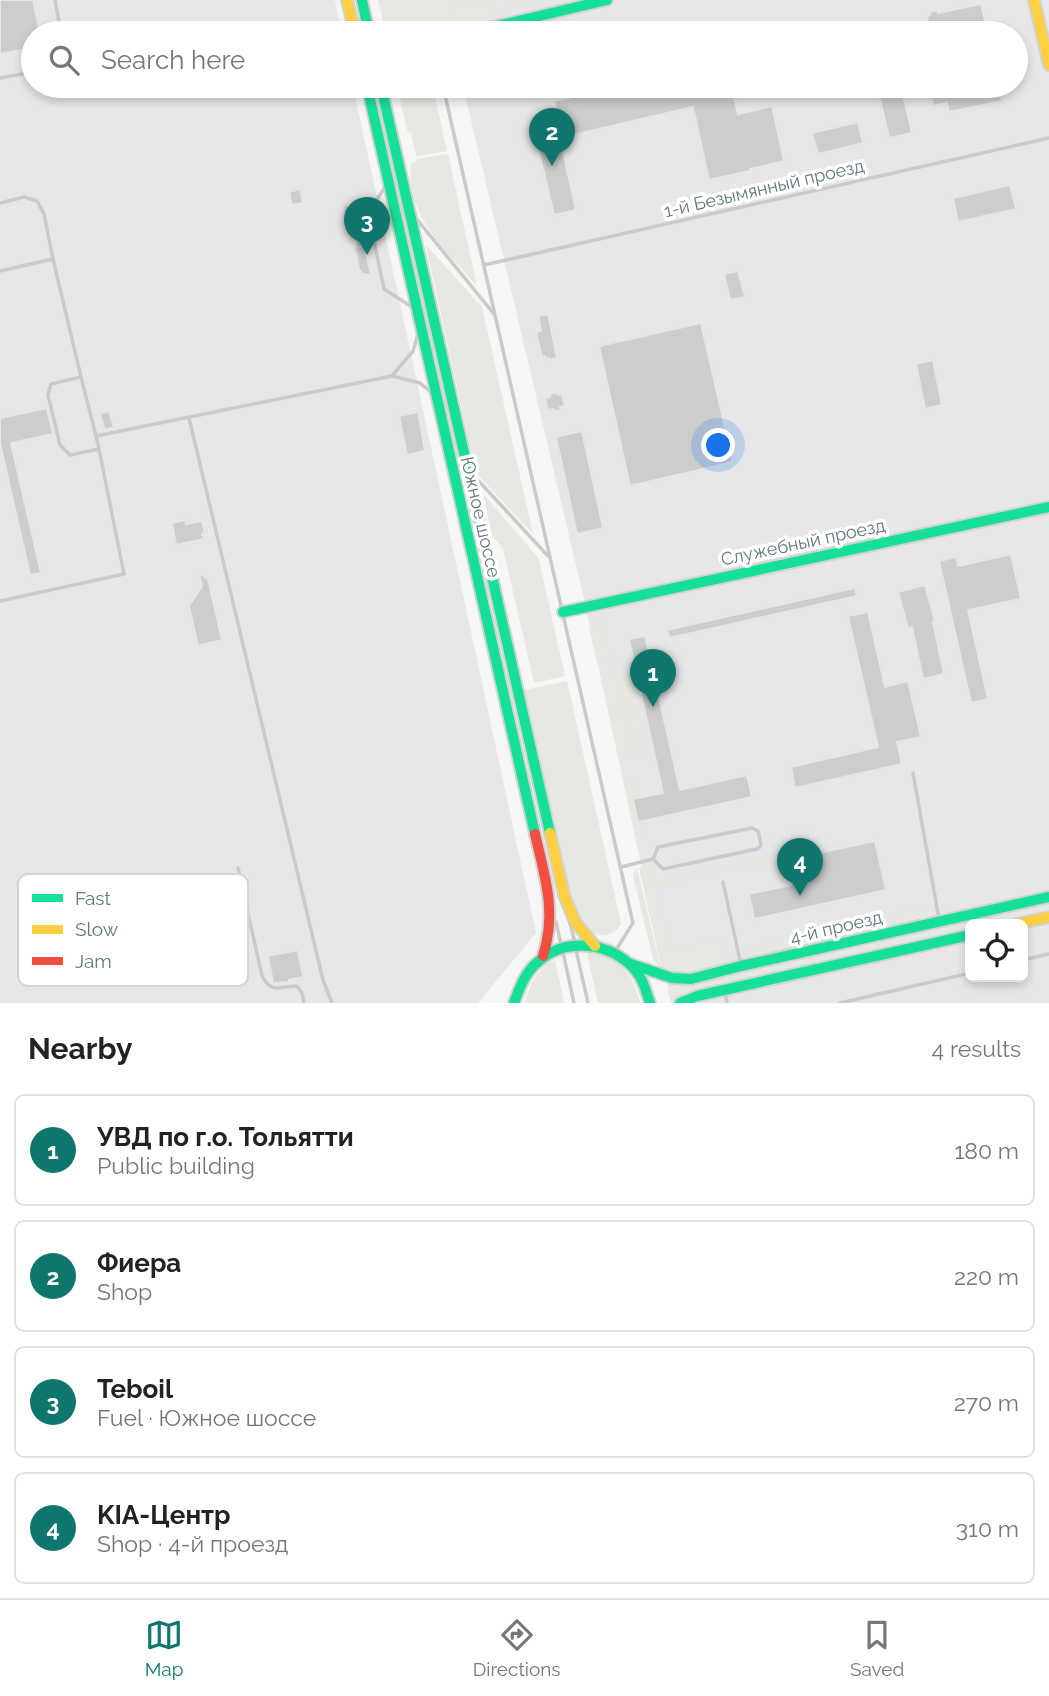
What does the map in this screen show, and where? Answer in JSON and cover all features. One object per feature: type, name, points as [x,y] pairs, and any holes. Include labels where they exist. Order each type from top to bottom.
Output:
[{"type":"main road","points":[[347,0],[352,21]]},
{"type":"main road","points":[[362,0],[366,21]]},
{"type":"main road","points":[[1034,0],[1049,65]]},
{"type":"main road","points":[[516,21],[599,1]]},
{"type":"main road","name":"Южное шоссе","points":[[370,98],[549,896],[551,927],[543,956]]},
{"type":"main road","name":"Южное шоссе","points":[[384,98],[564,895],[575,922],[595,946]]},
{"type":"main road","name":"Служебный проезд","points":[[564,612],[1049,507]]},
{"type":"main road","name":"4-й проезд","points":[[631,964],[672,978],[691,979],[1049,897]]},
{"type":"main road","points":[[1028,922],[1049,917]]},
{"type":"main road","name":"4-й проезд","points":[[680,1003],[697,996],[965,936]]},
{"type":"main road","points":[[513,1002],[524,977],[543,956],[562,948],[595,946],[615,952],[631,964],[646,987],[650,1003]]},
{"type":"lane","points":[[55,0],[59,21]]},
{"type":"lane","points":[[0,78],[21,74]]},
{"type":"lane","points":[[446,98],[633,923],[615,952]]},
{"type":"lane","name":"1-й Безымянный проезд","points":[[484,265],[1049,138]]},
{"type":"lane","points":[[388,182],[368,213],[384,289],[417,310]]},
{"type":"lane","points":[[0,203],[24,197],[37,201],[44,214],[99,449],[124,573],[0,601]]},
{"type":"lane","points":[[410,210],[496,316]]},
{"type":"lane","points":[[0,271],[53,259]]},
{"type":"lane","points":[[392,376],[413,351],[421,326]]},
{"type":"lane","points":[[96,436],[392,376],[419,383],[436,396]]},
{"type":"lane","points":[[81,377],[51,384],[48,395],[60,445],[70,455],[99,449]]},
{"type":"lane","points":[[189,418],[323,980],[332,1003]]},
{"type":"lane","points":[[467,468],[550,557]]},
{"type":"lane","points":[[913,773],[940,922]]},
{"type":"lane","points":[[752,828],[758,831],[761,844],[757,849],[663,869],[653,859],[658,847],[752,828]]},
{"type":"lane","points":[[621,867],[653,859]]},
{"type":"lane","points":[[237,868],[238,874]]},
{"type":"lane","points":[[723,882],[741,966]]},
{"type":"lane","points":[[564,895],[588,1003]]},
{"type":"lane","points":[[549,896],[574,1003]]},
{"type":"lane","points":[[248,916],[262,976],[274,989],[297,986],[304,1003]]},
{"type":"lane","points":[[1028,959],[1049,954]]},
{"type":"lane","points":[[840,1003],[965,973]]},
{"type":"lane","points":[[725,990],[727,1003]]},
{"type":"shaded area","points":[[0,0],[335,0],[339,21],[21,21],[21,98],[356,98],[536,933],[478,1003],[0,1003]]},
{"type":"shaded area","points":[[378,0],[450,0],[453,9],[493,0],[554,0],[507,7],[477,21],[383,21]]},
{"type":"shaded area","points":[[443,0],[1049,0],[1049,1003],[671,1003],[584,599],[466,98],[1028,98],[1028,21],[448,21]]},
{"type":"shaded area","points":[[400,98],[436,98],[447,151],[416,156],[411,132],[408,133]]},
{"type":"shaded area","points":[[448,154],[477,286],[430,231],[421,216],[411,182],[411,163],[417,162],[416,159]]},
{"type":"shaded area","points":[[426,245],[482,307],[533,534],[476,473]]},
{"type":"shaded area","points":[[483,494],[539,560],[565,676],[534,683],[503,548],[492,535]]},
{"type":"shaded area","points":[[602,621],[611,660],[597,663],[589,627]]},
{"type":"shaded area","points":[[628,668],[648,753],[637,755],[617,670]]},
{"type":"shaded area","points":[[614,671],[633,756],[619,760],[600,674]]},
{"type":"shaded area","points":[[567,681],[621,924],[607,935],[596,934],[585,928],[573,906],[525,690]]},
{"type":"shaded area","points":[[633,777],[645,833],[635,835],[623,779]]},
{"type":"shaded area","points":[[770,857],[771,861],[656,886],[671,949],[721,939],[727,948],[728,956],[726,967],[684,977],[662,970],[639,868],[649,869],[655,882]]},
{"type":"shaded area","points":[[637,868],[661,969],[653,959],[633,875]]},
{"type":"shaded area","points":[[925,904],[928,920],[745,961],[740,950],[911,910]]},
{"type":"shaded area","points":[[965,927],[965,934],[670,999],[668,992]]},
{"type":"shaded area","points":[[587,953],[604,954],[618,962],[636,988],[640,1003],[598,1003]]},
{"type":"shaded area","points":[[555,960],[564,1003],[525,1003],[535,978]]},
{"type":"building","points":[[0,0],[33,0],[37,21],[21,21],[21,50],[0,54]]},
{"type":"building","points":[[981,4],[985,21],[928,21],[929,12],[938,10],[938,13]]},
{"type":"building","points":[[568,98],[734,98],[738,114],[772,106],[784,161],[709,180],[693,107],[560,138],[576,210],[554,215],[535,135],[561,129],[554,101]]},
{"type":"building","points":[[880,98],[904,98],[912,133],[889,138]]},
{"type":"building","points":[[931,98],[1001,98],[1002,101],[949,112],[947,103],[933,106]]},
{"type":"building","points":[[858,122],[863,143],[818,154],[812,133]]},
{"type":"building","points":[[1010,185],[1016,209],[958,222],[953,198]]},
{"type":"building","points":[[300,189],[303,203],[292,205],[289,192]]},
{"type":"building","points":[[344,202],[366,226],[368,234],[365,248],[371,275],[363,274],[359,269],[354,253],[357,237],[343,221]]},
{"type":"building","points":[[738,271],[745,297],[730,300],[724,274]]},
{"type":"building","points":[[548,314],[557,358],[549,360],[545,356],[542,357],[536,332],[541,331],[538,316]]},
{"type":"building","points":[[701,323],[733,462],[630,486],[599,346]]},
{"type":"building","points":[[933,360],[942,405],[925,409],[916,364]]},
{"type":"building","points":[[557,393],[562,394],[565,406],[560,407],[561,410],[548,410],[545,398]]},
{"type":"building","points":[[47,408],[53,434],[11,443],[41,573],[30,575],[0,443],[0,418]]},
{"type":"building","points":[[109,411],[114,427],[105,430],[100,414]]},
{"type":"building","points":[[418,412],[425,451],[407,455],[399,416]]},
{"type":"building","points":[[582,431],[603,528],[577,534],[556,437]]},
{"type":"building","points":[[185,520],[186,524],[202,521],[204,539],[176,545],[172,523]]},
{"type":"building","points":[[1011,554],[1021,599],[968,610],[988,699],[971,703],[939,561],[956,557],[958,566]]},
{"type":"building","points":[[199,573],[208,579],[222,640],[198,646],[189,606],[202,586]]},
{"type":"building","points":[[925,585],[935,621],[933,622],[944,674],[923,679],[912,627],[908,628],[898,592]]},
{"type":"building","points":[[855,588],[857,596],[669,638],[667,630]]},
{"type":"building","points":[[868,612],[885,687],[908,681],[921,737],[897,742],[902,764],[795,788],[791,767],[878,747],[848,616]]},
{"type":"building","points":[[645,636],[680,790],[747,775],[752,797],[638,822],[633,799],[663,793],[629,639]]},
{"type":"building","points":[[875,841],[886,890],[754,919],[749,894],[791,885],[786,860]]},
{"type":"building","points":[[298,950],[303,977],[289,980],[290,982],[273,983],[268,956]]},
{"type":"traffic: fast","points":[[362,0],[366,21]]},
{"type":"traffic: fast","points":[[518,21],[607,0]]},
{"type":"traffic: fast","points":[[370,98],[535,834]]},
{"type":"traffic: fast","points":[[384,98],[550,833]]},
{"type":"traffic: fast","points":[[563,612],[1049,507]]},
{"type":"traffic: fast","points":[[631,964],[672,978],[691,979],[1049,897]]},
{"type":"traffic: fast","points":[[680,1003],[697,996],[965,936]]},
{"type":"traffic: fast","points":[[514,1003],[534,965],[551,953],[579,945],[607,950],[620,957],[642,980],[650,1003]]},
{"type":"traffic: slow","points":[[347,0],[352,21]]},
{"type":"traffic: slow","points":[[1034,0],[1049,65]]},
{"type":"traffic: slow","points":[[550,833],[564,895],[575,922],[595,946]]},
{"type":"traffic: slow","points":[[1028,922],[1049,917]]},
{"type":"traffic: jam","points":[[535,834],[546,880],[549,909],[543,956]]},
{"type":"place","name":"Фиера","points":[[552,166]]},
{"type":"place","name":"Teboil","points":[[367,255]]},
{"type":"place","name":"УВД по г.о. Тольятти","points":[[653,707]]},
{"type":"place","name":"KIA-Центр","points":[[800,896]]}]
